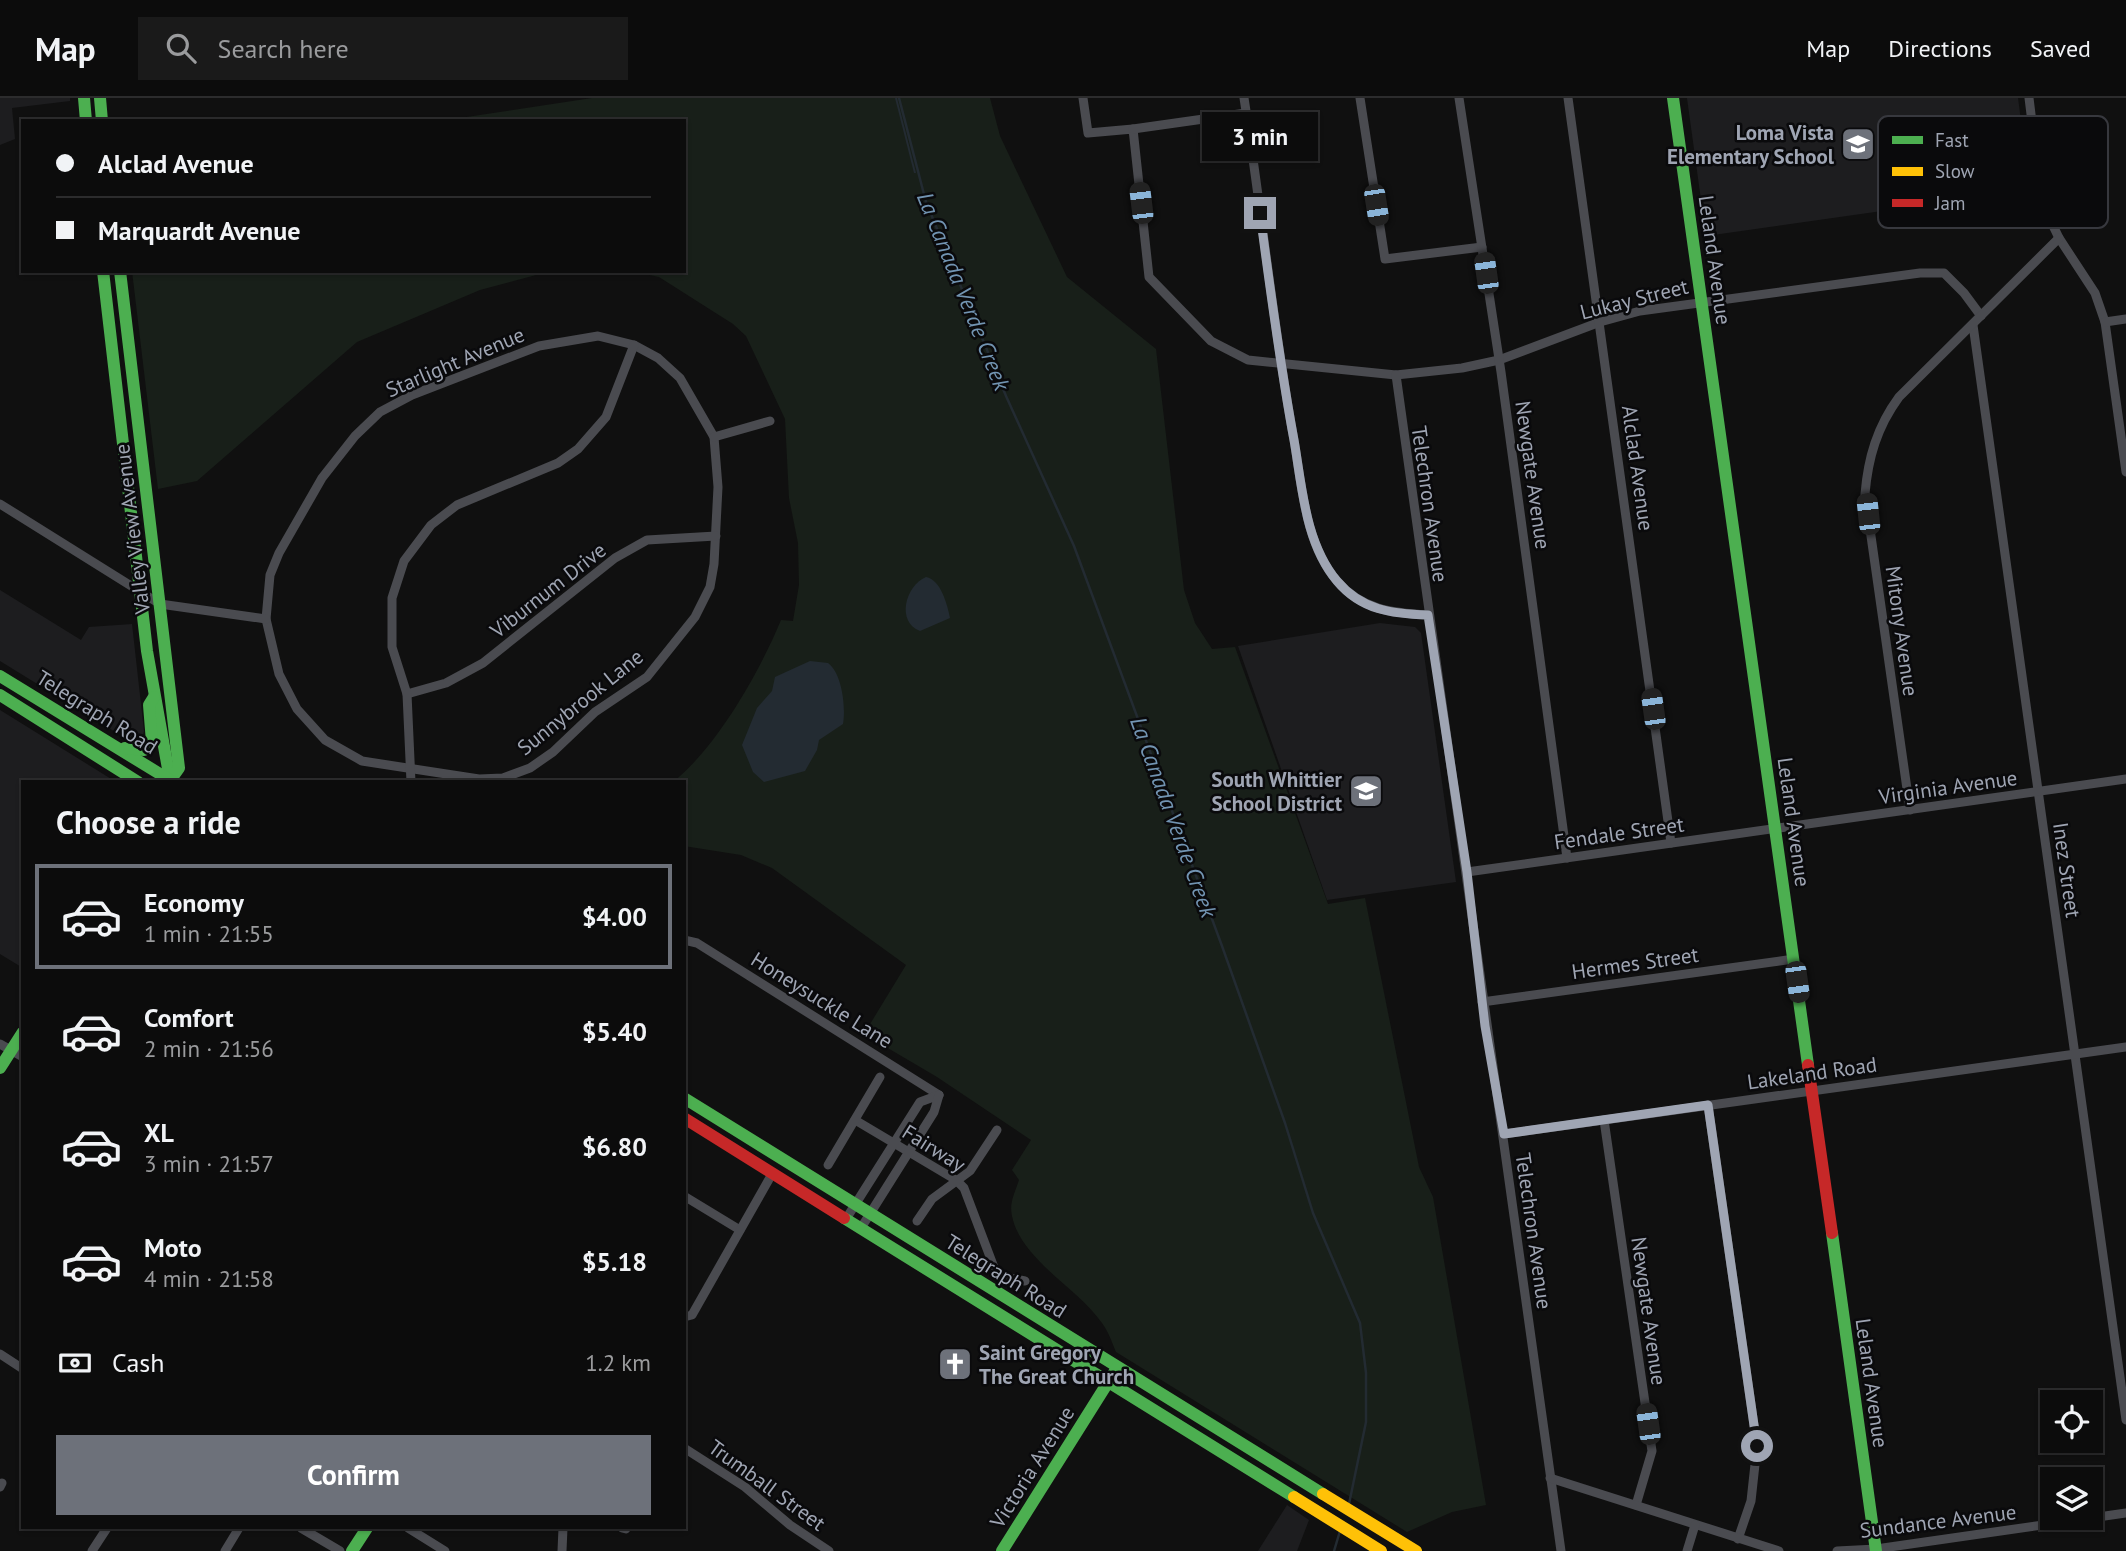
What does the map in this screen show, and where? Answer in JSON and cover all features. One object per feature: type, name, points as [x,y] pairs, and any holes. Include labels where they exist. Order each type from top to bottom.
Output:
[{"type":"main road","points":[[83,98],[86,119]]},
{"type":"main road","points":[[100,98],[102,119]]},
{"type":"main road","name":"Leland Avenue","points":[[1673,98],[1876,1550]]},
{"type":"main road","name":"Valley View Avenue","points":[[103,273],[154,697],[171,780]]},
{"type":"main road","name":"Valley View Avenue","points":[[120,273],[179,768],[172,780]]},
{"type":"main road","name":"Telegraph Road","points":[[0,676],[114,744],[168,780]]},
{"type":"main road","name":"Telegraph Road","points":[[0,695],[135,780]]},
{"type":"main road","points":[[114,744],[132,750],[144,750],[150,746],[153,737],[149,705],[154,697]]},
{"type":"main road","points":[[0,1068],[21,1035]]},
{"type":"main road","name":"Telegraph Road","points":[[686,1099],[1416,1551]]},
{"type":"main road","name":"Telegraph Road","points":[[686,1119],[1375,1548]]},
{"type":"main road","name":"Victoria Avenue","points":[[1002,1551],[1117,1368]]},
{"type":"main road","points":[[352,1551],[366,1529]]},
{"type":"street","points":[[1083,98],[1088,133],[1246,113]]},
{"type":"street","points":[[1244,98],[1280,364],[1309,523],[1321,555],[1336,581],[1361,603],[1388,613],[1428,615]]},
{"type":"street","points":[[1360,98],[1385,259],[1482,247]]},
{"type":"street","name":"Newgate Avenue","points":[[1459,98],[1499,360],[1567,858]]},
{"type":"street","name":"Alclad Avenue","points":[[1568,98],[1671,843]]},
{"type":"street","points":[[2029,98],[2031,116]]},
{"type":"street","name":"Lukay Street","points":[[1133,129],[1149,277],[1211,341],[1248,360],[1396,375],[1462,368],[1499,360],[1600,322],[1702,300],[1920,273],[1944,273],[1981,316]]},
{"type":"street","points":[[2054,228],[2095,293],[2105,322],[2126,472]]},
{"type":"street","name":"Mitony Avenue","points":[[1910,810],[1868,514],[1866,478],[1874,444],[1890,409],[2059,237]]},
{"type":"street","points":[[2105,322],[2126,319]]},
{"type":"street","name":"Inez Street","points":[[1973,325],[2126,1420]]},
{"type":"street","name":"Starlight Avenue","points":[[410,768],[362,761],[325,740],[297,709],[279,674],[266,619],[270,575],[279,553],[323,478],[355,436],[380,412],[412,395],[539,346],[598,336],[634,345]]},
{"type":"street","points":[[411,780],[407,694],[392,647],[392,598],[404,561],[431,525],[457,505],[558,463],[578,449],[606,417],[634,345]]},
{"type":"street","name":"Sunnybrook Lane","points":[[410,768],[479,779],[503,778],[530,768],[553,752],[595,712],[647,677],[695,617],[710,587],[716,536],[714,437],[680,378],[658,358],[634,345]]},
{"type":"street","name":"Telechron Avenue","points":[[1396,375],[1561,1551]]},
{"type":"street","points":[[714,437],[769,421]]},
{"type":"street","points":[[0,504],[160,604],[266,619]]},
{"type":"street","name":"Viburnum Drive","points":[[407,694],[446,683],[483,663],[615,558],[647,540],[716,536]]},
{"type":"street","name":"Virginia Avenue","points":[[1775,828],[2126,779]]},
{"type":"street","name":"Fendale Street","points":[[1467,872],[1775,828]]},
{"type":"street","name":"Honeysuckle Lane","points":[[686,940],[698,943],[939,1095]]},
{"type":"street","name":"Hermes Street","points":[[1482,1002],[1794,959]]},
{"type":"street","name":"Lakeland Road","points":[[1504,1134],[2126,1046]]},
{"type":"street","points":[[828,1165],[880,1077]]},
{"type":"street","points":[[846,1219],[920,1102],[939,1095]]},
{"type":"street","points":[[861,1228],[934,1112],[939,1095]]},
{"type":"street","points":[[1708,1105],[1757,1446],[1751,1500],[1738,1539]]},
{"type":"street","name":"Fairway","points":[[855,1120],[957,1180],[971,1202],[995,1270],[1005,1277],[1025,1281]]},
{"type":"street","name":"Newgate Avenue","points":[[1604,1120],[1652,1451],[1636,1505]]},
{"type":"street","points":[[917,1221],[932,1199],[970,1171],[997,1130]]},
{"type":"street","points":[[686,1316],[692,1315],[772,1174]]},
{"type":"street","points":[[686,1197],[740,1230]]},
{"type":"street","points":[[0,1354],[21,1368]]},
{"type":"street","name":"Trumball Street","points":[[686,1449],[745,1486],[790,1525],[829,1551]]},
{"type":"street","points":[[1550,1478],[1779,1551]]},
{"type":"street","name":"Sundance Avenue","points":[[1837,1551],[1876,1550],[2126,1513]]},
{"type":"street","points":[[1687,1551],[1695,1525]]},
{"type":"street","points":[[92,1551],[106,1529]]},
{"type":"street","points":[[225,1551],[238,1529]]},
{"type":"street","points":[[303,1529],[340,1551]]},
{"type":"street","points":[[410,1529],[445,1551]]},
{"type":"street","points":[[562,1551],[563,1529]]},
{"type":"shaded area","points":[[0,98],[70,98],[70,101],[12,108],[15,139],[0,145]]},
{"type":"shaded area","points":[[592,98],[990,98],[1000,136],[1067,277],[1156,349],[1184,590],[1195,623],[1212,649],[1235,647],[1328,904],[1365,898],[1419,1167],[1433,1197],[1486,1505],[1452,1512],[1407,1532],[1116,1352],[1102,1323],[1092,1310],[1038,1260],[1017,1232],[1011,1207],[1019,1180],[1012,1170],[1031,1140],[937,1077],[864,1034],[906,965],[772,868],[741,855],[686,846],[686,780],[675,780],[705,749],[736,707],[781,620],[793,621],[799,585],[798,543],[789,498],[785,419],[746,336],[733,324],[659,277],[640,273],[686,273],[686,119],[453,119]]},
{"type":"shaded area","points":[[897,98],[916,173],[914,173]]},
{"type":"shaded area","name":"Loma Vista Elementary School","points":[[1687,98],[2018,98],[2020,116],[1878,116],[1878,212],[1706,236]]},
{"type":"shaded area","points":[[132,273],[544,273],[480,290],[357,342],[197,481],[158,489]]},
{"type":"shaded area","points":[[926,577],[939,588],[950,618],[920,631],[908,620],[906,604],[913,588]]},
{"type":"shaded area","points":[[0,590],[81,640],[89,627],[132,624],[144,731],[142,739],[130,741],[0,661]]},
{"type":"shaded area","name":"South Whittier School District","points":[[1380,623],[1415,627],[1421,633],[1456,882],[1327,900],[1238,646]]},
{"type":"shaded area","points":[[810,661],[828,663],[837,674],[843,700],[843,724],[819,740],[817,750],[805,771],[764,782],[753,772],[742,745],[757,708],[772,691],[775,677]]},
{"type":"shaded area","points":[[0,710],[113,780],[21,780],[21,967],[0,954]]},
{"type":"shaded area","points":[[1287,1505],[1309,1520],[1297,1551],[1258,1551]]},
{"type":"waterway","name":"La Canada Verde Creek","points":[[899,98],[926,202],[1006,396],[1074,546],[1222,946],[1285,1123],[1313,1213],[1360,1323],[1366,1373],[1366,1422],[1349,1504]]},
{"type":"waterway","name":"La Canada Verde Creek","points":[[1334,1551],[1340,1531]]},
{"type":"traffic: fast","points":[[84,98],[86,119]]},
{"type":"traffic: fast","points":[[100,98],[102,119]]},
{"type":"traffic: fast","points":[[1673,98],[1808,1065]]},
{"type":"traffic: fast","points":[[103,273],[147,651],[170,780]]},
{"type":"traffic: fast","points":[[120,273],[179,768],[170,780]]},
{"type":"traffic: fast","points":[[0,676],[170,780]]},
{"type":"traffic: fast","points":[[0,695],[135,780]]},
{"type":"traffic: fast","points":[[125,748],[144,750],[152,742],[149,705],[154,697]]},
{"type":"traffic: fast","points":[[0,1068],[21,1035]]},
{"type":"traffic: fast","points":[[686,1099],[1323,1494]]},
{"type":"traffic: fast","points":[[844,1218],[1294,1497]]},
{"type":"traffic: fast","points":[[1832,1233],[1876,1551]]},
{"type":"traffic: fast","points":[[1002,1551],[1117,1368]]},
{"type":"traffic: fast","points":[[352,1551],[366,1529]]},
{"type":"traffic: slow","points":[[1323,1494],[1416,1551]]},
{"type":"traffic: slow","points":[[1294,1497],[1381,1551]]},
{"type":"traffic: jam","points":[[1808,1065],[1832,1233]]},
{"type":"traffic: jam","points":[[686,1119],[844,1218]]},
{"type":"place","name":"Loma Vista Elementary School","points":[[1858,144]]},
{"type":"place","name":"South Whittier School District","points":[[1366,791]]},
{"type":"place","name":"Saint Gregory The Great Church","points":[[955,1364]]},
{"type":"route","points":[[1260,213],[1280,364],[1309,523],[1321,555],[1336,581],[1361,603],[1388,613],[1428,615],[1467,872],[1485,1026],[1504,1134],[1708,1105],[1757,1446]]}]
